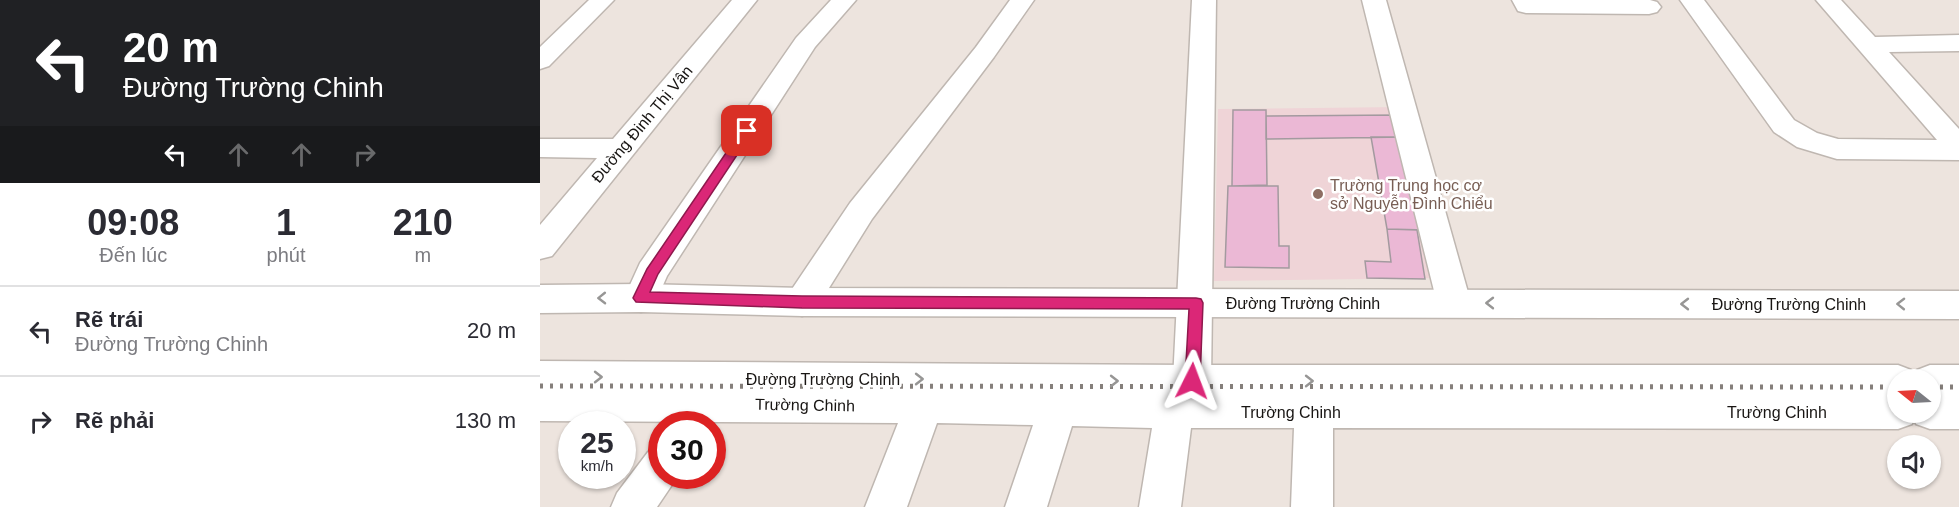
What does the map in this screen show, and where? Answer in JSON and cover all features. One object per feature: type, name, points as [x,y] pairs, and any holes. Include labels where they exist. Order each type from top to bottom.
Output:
[{"type":"main road","points":[[540,61],[602,0]]},
{"type":"main road","name":"Đường Đinh Thị Vân","points":[[540,247],[745,0]]},
{"type":"main road","points":[[641,298],[652,272],[805,43],[844,0]]},
{"type":"main road","points":[[802,302],[861,211],[985,52],[1017,0]]},
{"type":"main road","points":[[1160,507],[1183,396],[1196,303],[1203,0]]},
{"type":"main road","points":[[1374,0],[1454,303]]},
{"type":"main road","points":[[1524,0],[1526,6],[1648,7]]},
{"type":"main road","points":[[1692,0],[1784,126],[1807,140],[1837,149],[1959,148]]},
{"type":"main road","points":[[1828,0],[1959,148]]},
{"type":"main road","points":[[1870,45],[1959,43]]},
{"type":"main road","points":[[540,148],[621,149]]},
{"type":"main road","name":"Đường Trường Chinh","points":[[540,299],[641,298],[802,302],[1959,305]]},
{"type":"main road","name":"Đường Trường Chinh","points":[[540,377],[1183,396],[1887,381]]},
{"type":"main road","points":[[1941,381],[1959,381]]},
{"type":"main road","name":"Trường Chinh","points":[[726,413],[924,406],[1058,409],[1183,396],[1314,412],[1887,412]]},
{"type":"main road","name":"Trường Chinh","points":[[540,404],[650,411]]},
{"type":"main road","points":[[886,507],[924,406]]},
{"type":"main road","points":[[1026,507],[1058,409]]},
{"type":"main road","points":[[1312,507],[1314,412]]},
{"type":"main road","points":[[1941,412],[1959,412]]},
{"type":"main road","points":[[632,507],[648,485]]},
{"type":"shaded area","name":"Trường Trung học cơ sở Nguyễn Đình Chiểu","points":[[1401,107],[1439,278],[1214,281],[1218,109]]},
{"type":"building","points":[[1233,110],[1266,110],[1267,185],[1232,186]]},
{"type":"building","points":[[1398,115],[1404,137],[1266,139],[1266,116]]},
{"type":"building","points":[[1371,137],[1404,137],[1426,230],[1387,229]]},
{"type":"building","points":[[1228,186],[1278,186],[1279,246],[1289,246],[1289,268],[1225,267]]},
{"type":"building","points":[[1387,229],[1417,230],[1425,279],[1367,278],[1365,261],[1391,262]]},
{"type":"railway","points":[[540,386],[1887,387]]},
{"type":"railway","points":[[1941,387],[1959,387]]},
{"type":"place","name":"Trường Trung học cơ sở Nguyễn Đình Chiểu","points":[[1318,194]]},
{"type":"route","points":[[747,131],[652,272],[641,298],[802,302],[1196,303],[1192,381]]}]
